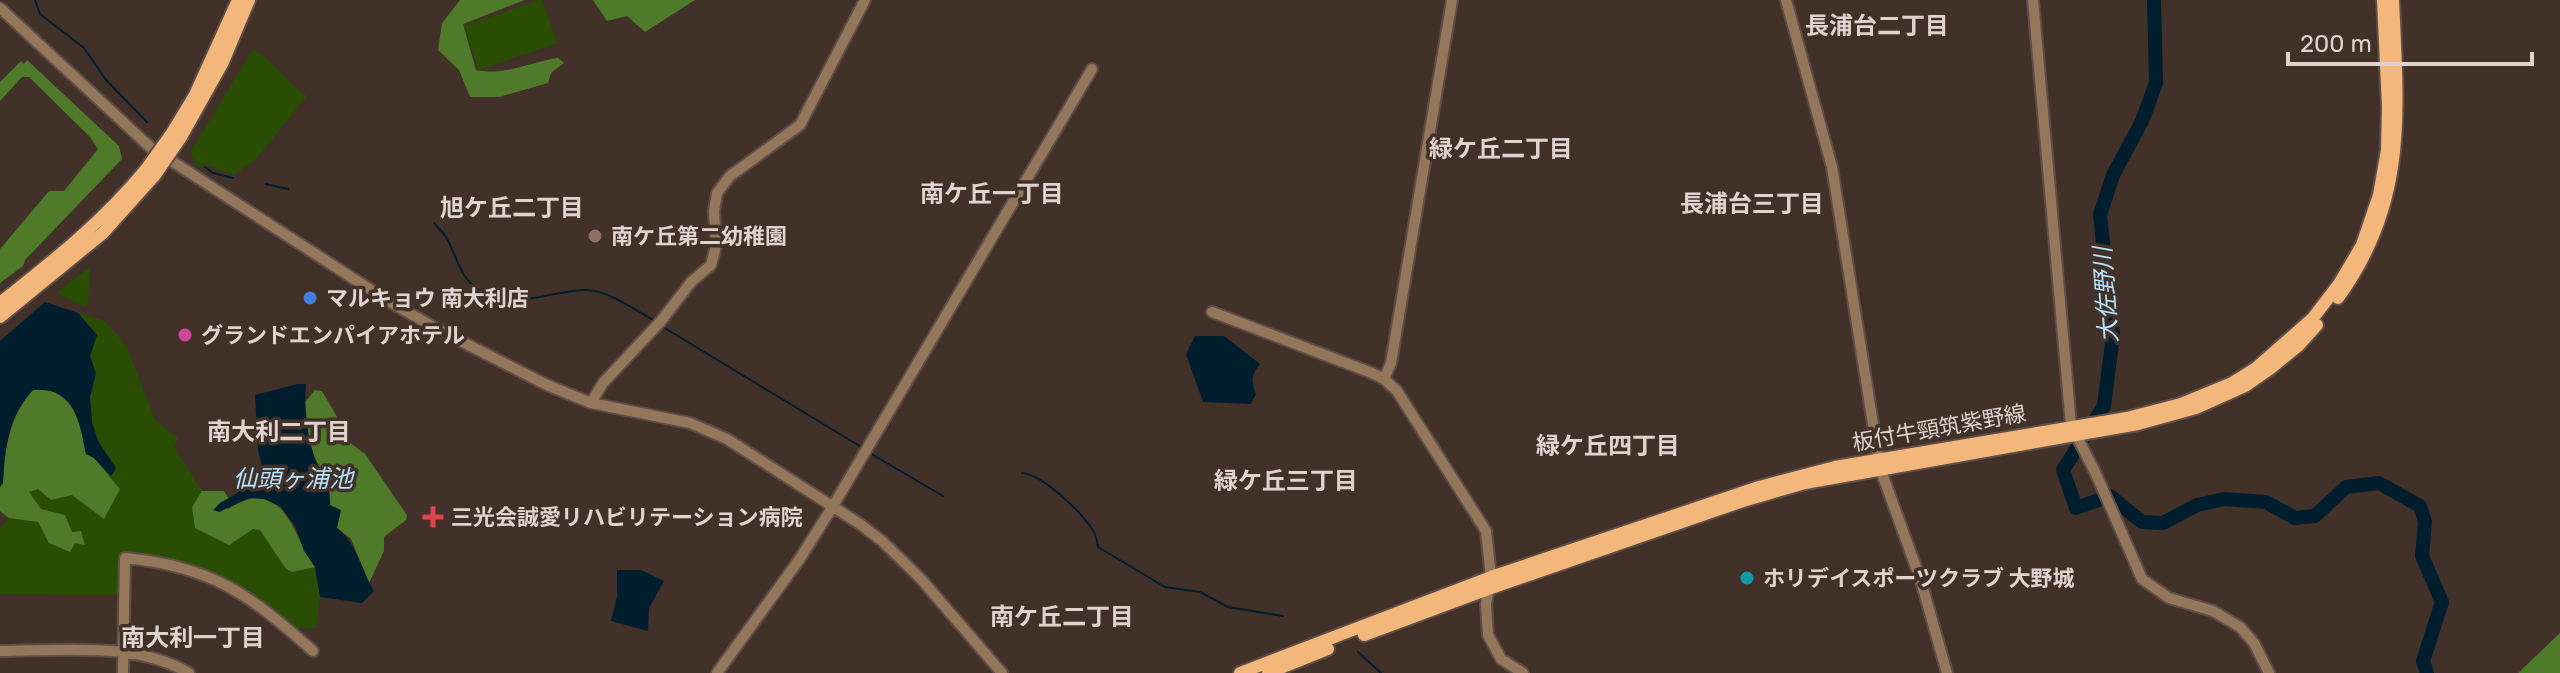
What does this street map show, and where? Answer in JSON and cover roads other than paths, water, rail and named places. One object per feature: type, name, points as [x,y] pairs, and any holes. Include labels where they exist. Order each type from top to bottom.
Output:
[{"type":"main road","points":[[177,135],[238,0]]},
{"type":"main road","points":[[0,317],[103,233],[151,172],[223,62],[249,0]]},
{"type":"main road","name":"板付牛頸筑紫野線","points":[[1240,673],[1489,583],[1743,501],[1880,464],[2127,418],[2181,404],[2232,383],[2256,368],[2313,318],[2339,284],[2362,245],[2379,195],[2387,150],[2383,0]]},
{"type":"main road","name":"板付牛頸筑紫野線","points":[[2073,430],[2138,424],[2196,408],[2245,386],[2299,345],[2333,305],[2371,247],[2388,191],[2396,147],[2398,106],[2393,0]]},
{"type":"main road","points":[[0,303],[72,246],[151,172]]},
{"type":"main road","name":"板付牛頸筑紫野線","points":[[1268,673],[1489,583]]},
{"type":"street","points":[[591,403],[603,383],[661,321],[691,282],[711,265],[716,246],[714,211],[717,193],[730,176],[800,125],[865,0]]},
{"type":"street","points":[[1384,379],[1391,363],[1452,0]]},
{"type":"street","points":[[1786,0],[1832,167],[1880,464],[1921,581],[1947,673]]},
{"type":"street","points":[[2033,0],[2073,430],[2142,579],[2169,598],[2213,611],[2240,627],[2254,643],[2269,673]]},
{"type":"street","points":[[0,8],[150,147],[413,315],[547,385],[591,403],[662,416],[711,431],[833,506],[860,524],[901,559],[1002,673]]},
{"type":"street","points":[[717,673],[799,560],[833,506],[1092,69]]},
{"type":"street","points":[[1212,312],[1384,379],[1397,391],[1486,531],[1488,635],[1501,659],[1523,673]]},
{"type":"street","points":[[123,673],[125,558],[163,561],[204,574],[244,594],[313,651]]},
{"type":"street","points":[[0,651],[124,652],[167,662],[189,673]]},
{"type":"water","points":[[45,302],[78,313],[97,335],[90,356],[96,374],[90,397],[92,422],[98,441],[116,468],[111,476],[86,454],[78,419],[67,400],[47,390],[33,390],[13,422],[0,487],[0,341]]},
{"type":"water","points":[[1195,336],[1224,336],[1260,364],[1253,375],[1256,394],[1251,404],[1203,402],[1186,354]]},
{"type":"water","name":"仙頭ヶ浦池","points":[[306,384],[305,410],[309,436],[328,490],[330,505],[341,510],[337,528],[354,549],[374,591],[362,603],[320,597],[315,567],[304,551],[295,526],[281,507],[264,499],[249,498],[219,512],[213,510],[262,479],[255,395]]},
{"type":"water","points":[[617,570],[641,570],[664,581],[649,608],[648,631],[611,621],[617,597]]},
{"type":"waterway","points":[[35,0],[40,14],[84,48],[106,80],[147,122]]},
{"type":"waterway","name":"大佐野川","points":[[2154,0],[2156,83],[2142,121],[2113,175],[2100,215],[2113,335],[2104,406],[2063,470],[2076,508],[2110,496],[2142,522],[2163,523],[2197,505],[2224,499],[2266,502],[2295,518],[2315,516],[2346,487],[2379,483],[2420,506],[2425,522],[2422,556],[2442,602],[2423,661],[2427,673]]},
{"type":"waterway","points":[[205,167],[213,173],[233,178]]},
{"type":"waterway","points":[[266,184],[288,189]]},
{"type":"waterway","points":[[434,223],[446,237],[466,278],[492,296],[518,300],[573,291],[595,291],[655,321]]},
{"type":"waterway","points":[[663,327],[863,448]]},
{"type":"waterway","points":[[868,452],[943,496]]},
{"type":"waterway","points":[[1022,473],[1040,480],[1070,504],[1093,531],[1098,547],[1165,587],[1200,592],[1228,607],[1283,616]]},
{"type":"waterway","points":[[1358,652],[1381,673]]},
{"type":"place","name":"南ケ丘第二幼稚園","points":[[595,236]]},
{"type":"place","name":"マルキョウ 南大利店","points":[[310,298]]},
{"type":"place","name":"グランドエンパイアホテル","points":[[185,335]]},
{"type":"place","name":"三光会誠愛リハビリテーション病院","points":[[433,517]]},
{"type":"place","name":"ホリデイスポーツクラブ 大野城","points":[[1747,578]]},
{"type":"district","name":"長浦台二丁目","points":[[1877,26]]},
{"type":"district","name":"緑ケ丘二丁目","points":[[1501,149]]},
{"type":"district","name":"南ケ丘一丁目","points":[[992,194]]},
{"type":"district","name":"長浦台三丁目","points":[[1752,204]]},
{"type":"district","name":"旭ケ丘二丁目","points":[[512,208]]},
{"type":"district","name":"南大利二丁目","points":[[279,432]]},
{"type":"district","name":"緑ケ丘四丁目","points":[[1608,446]]},
{"type":"district","name":"緑ケ丘三丁目","points":[[1286,481]]},
{"type":"district","name":"南ケ丘二丁目","points":[[1062,617]]},
{"type":"district","name":"南大利一丁目","points":[[193,638]]}]
